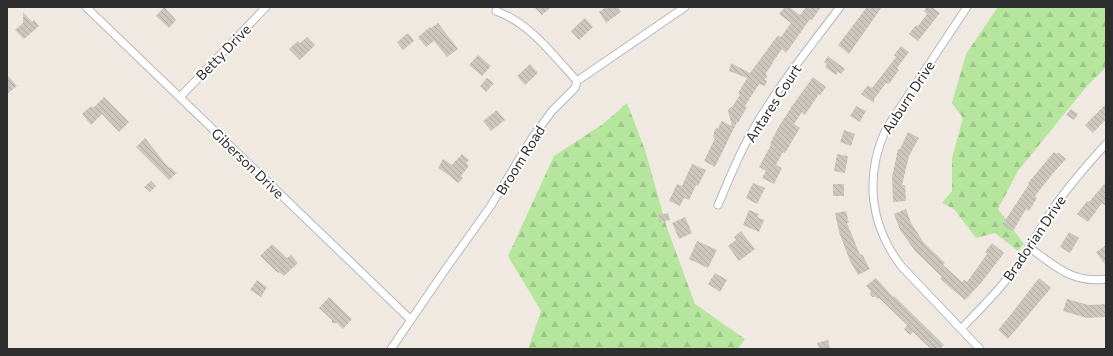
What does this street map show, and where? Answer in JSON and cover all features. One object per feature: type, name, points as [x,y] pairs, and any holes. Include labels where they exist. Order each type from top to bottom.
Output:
[{"type":"street","name":"Giberson Drive","points":[[86,7],[411,320]]},
{"type":"street","name":"Betty Drive","points":[[180,97],[266,7]]},
{"type":"street","name":"Broom Road","points":[[391,349],[490,207],[532,138],[552,111],[575,88],[577,81],[685,7]]},
{"type":"street","name":"Antares Court","points":[[718,205],[737,161],[753,130],[775,95],[840,7]]},
{"type":"street","name":"Auburn Drive","points":[[967,7],[888,125],[876,154],[872,180],[873,199],[877,220],[890,251],[902,268],[980,349]]},
{"type":"street","points":[[496,11],[509,16],[527,28],[577,81]]},
{"type":"street","name":"Bradorian Drive","points":[[961,329],[994,295],[1014,270],[1030,248],[1048,216],[1069,186],[1106,144]]},
{"type":"street","points":[[1030,248],[1060,271],[1070,276],[1089,280],[1106,279]]},
{"type":"green space","points":[[998,7],[1106,7],[1106,67],[1086,87],[1018,171],[998,209],[1024,244],[1018,251],[995,233],[976,238],[954,209],[942,203],[952,191],[952,158],[963,118],[952,103],[966,54]]},
{"type":"green space","points":[[627,103],[645,150],[667,228],[695,304],[745,339],[738,349],[528,349],[541,311],[508,256],[554,156],[603,124]]},
{"type":"building","points":[[164,7],[176,20],[169,28],[156,16]]},
{"type":"building","points":[[534,7],[551,7],[542,15]]},
{"type":"building","points":[[606,7],[618,7],[621,12],[607,22],[607,24],[599,12]]},
{"type":"building","points":[[785,7],[789,7],[800,15],[806,7],[821,7],[812,20],[810,19],[786,53],[782,49],[772,63],[766,73],[767,78],[764,79],[767,81],[765,86],[759,84],[745,106],[747,107],[738,123],[737,122],[715,167],[704,161],[715,138],[713,137],[715,129],[718,128],[722,121],[732,126],[728,111],[740,95],[738,93],[747,78],[729,71],[731,63],[750,73],[778,35],[781,37],[791,23],[779,14]]},
{"type":"building","points":[[867,7],[882,7],[849,54],[838,45]]},
{"type":"building","points":[[927,7],[932,7],[940,13],[918,41],[909,34],[916,25],[918,26],[927,14],[924,11]]},
{"type":"building","points":[[23,12],[32,22],[34,20],[39,26],[24,39],[15,30],[23,23]]},
{"type":"building","points":[[585,18],[593,27],[579,40],[571,31]]},
{"type":"building","points":[[438,23],[458,49],[447,57],[434,41],[426,47],[418,37],[430,27],[431,28]]},
{"type":"building","points":[[408,33],[414,41],[403,50],[397,42]]},
{"type":"building","points":[[307,37],[315,45],[300,60],[289,49],[298,41],[300,43]]},
{"type":"building","points":[[901,46],[909,52],[897,68],[899,70],[889,84],[886,83],[874,99],[874,103],[861,94],[868,85],[872,88],[896,57],[894,55]]},
{"type":"building","points":[[478,55],[491,66],[482,76],[469,65]]},
{"type":"building","points":[[828,56],[845,69],[841,74],[838,72],[836,75],[825,67],[827,64],[824,62]]},
{"type":"building","points":[[530,64],[538,73],[525,85],[517,76]]},
{"type":"building","points":[[7,75],[17,86],[7,94]]},
{"type":"building","points":[[813,77],[826,87],[820,95],[819,94],[805,115],[802,112],[794,124],[800,128],[785,153],[783,152],[776,165],[782,168],[774,184],[762,178],[766,171],[759,167],[778,128]]},
{"type":"building","points":[[487,78],[494,83],[486,92],[480,86]]},
{"type":"building","points":[[104,97],[129,122],[119,132],[102,114],[91,125],[82,114],[91,106],[93,108]]},
{"type":"building","points":[[1106,104],[1106,119],[1093,133],[1085,125]]},
{"type":"building","points":[[856,106],[866,111],[860,122],[850,116]]},
{"type":"building","points":[[1071,109],[1078,114],[1074,120],[1066,115]]},
{"type":"building","points":[[497,110],[505,120],[491,131],[483,121]]},
{"type":"building","points":[[844,130],[855,134],[851,146],[840,142]]},
{"type":"building","points":[[908,132],[919,138],[909,156],[902,185],[905,185],[906,201],[893,202],[892,177],[898,149],[900,149]]},
{"type":"building","points":[[145,138],[169,168],[170,167],[177,173],[169,180],[136,147]]},
{"type":"building","points":[[1054,152],[1057,154],[1059,153],[1066,159],[1035,196],[1037,198],[1029,211],[1026,209],[1013,231],[1002,225],[1029,184],[1028,183]]},
{"type":"building","points":[[462,154],[469,160],[466,163],[469,166],[461,176],[463,178],[458,183],[438,168],[443,159],[452,165]]},
{"type":"building","points":[[837,154],[848,156],[845,173],[834,171]]},
{"type":"building","points":[[692,164],[706,170],[698,186],[696,185],[689,200],[684,198],[680,206],[669,201],[677,184],[682,186]]},
{"type":"building","points":[[151,181],[156,186],[150,192],[144,187]]},
{"type":"building","points":[[1106,182],[1106,206],[1102,203],[1088,222],[1077,214],[1087,201],[1089,202]]},
{"type":"building","points":[[753,183],[765,188],[757,204],[746,198]]},
{"type":"building","points":[[833,184],[844,184],[844,196],[833,196]]},
{"type":"building","points":[[906,209],[911,223],[924,243],[945,263],[943,265],[962,282],[964,280],[967,282],[987,254],[985,252],[992,243],[1004,253],[981,283],[965,300],[940,279],[942,277],[915,251],[900,230],[894,214]]},
{"type":"building","points":[[749,210],[759,214],[757,217],[764,220],[759,232],[743,225]]},
{"type":"building","points":[[846,211],[849,223],[847,223],[860,255],[862,254],[870,269],[858,275],[850,261],[839,232],[835,213]]},
{"type":"building","points":[[668,213],[670,220],[659,222],[658,215]]},
{"type":"building","points":[[685,217],[692,233],[679,239],[672,223]]},
{"type":"building","points":[[741,231],[755,249],[739,261],[728,246],[736,240],[734,237]]},
{"type":"building","points":[[1069,232],[1079,238],[1070,253],[1060,247]]},
{"type":"building","points":[[697,241],[717,250],[708,268],[689,259]]},
{"type":"building","points":[[272,244],[287,258],[291,255],[298,263],[284,276],[279,272],[278,273],[260,256]]},
{"type":"building","points":[[1106,245],[1106,266],[1096,252]]},
{"type":"building","points":[[715,273],[727,280],[720,292],[708,284]]},
{"type":"building","points":[[876,278],[893,297],[894,296],[944,345],[940,349],[931,349],[913,332],[910,335],[904,329],[907,325],[879,298],[877,299],[876,297],[872,297],[870,294],[871,291],[866,286]]},
{"type":"building","points":[[1039,278],[1051,288],[1008,339],[998,330]]},
{"type":"building","points":[[257,280],[267,287],[261,297],[250,290]]},
{"type":"building","points":[[329,297],[352,319],[343,329],[337,323],[332,323],[332,320],[319,308]]},
{"type":"building","points":[[1067,299],[1088,305],[1106,304],[1106,317],[1087,318],[1063,311]]},
{"type":"building","points":[[828,340],[830,349],[819,349],[817,343]]}]
